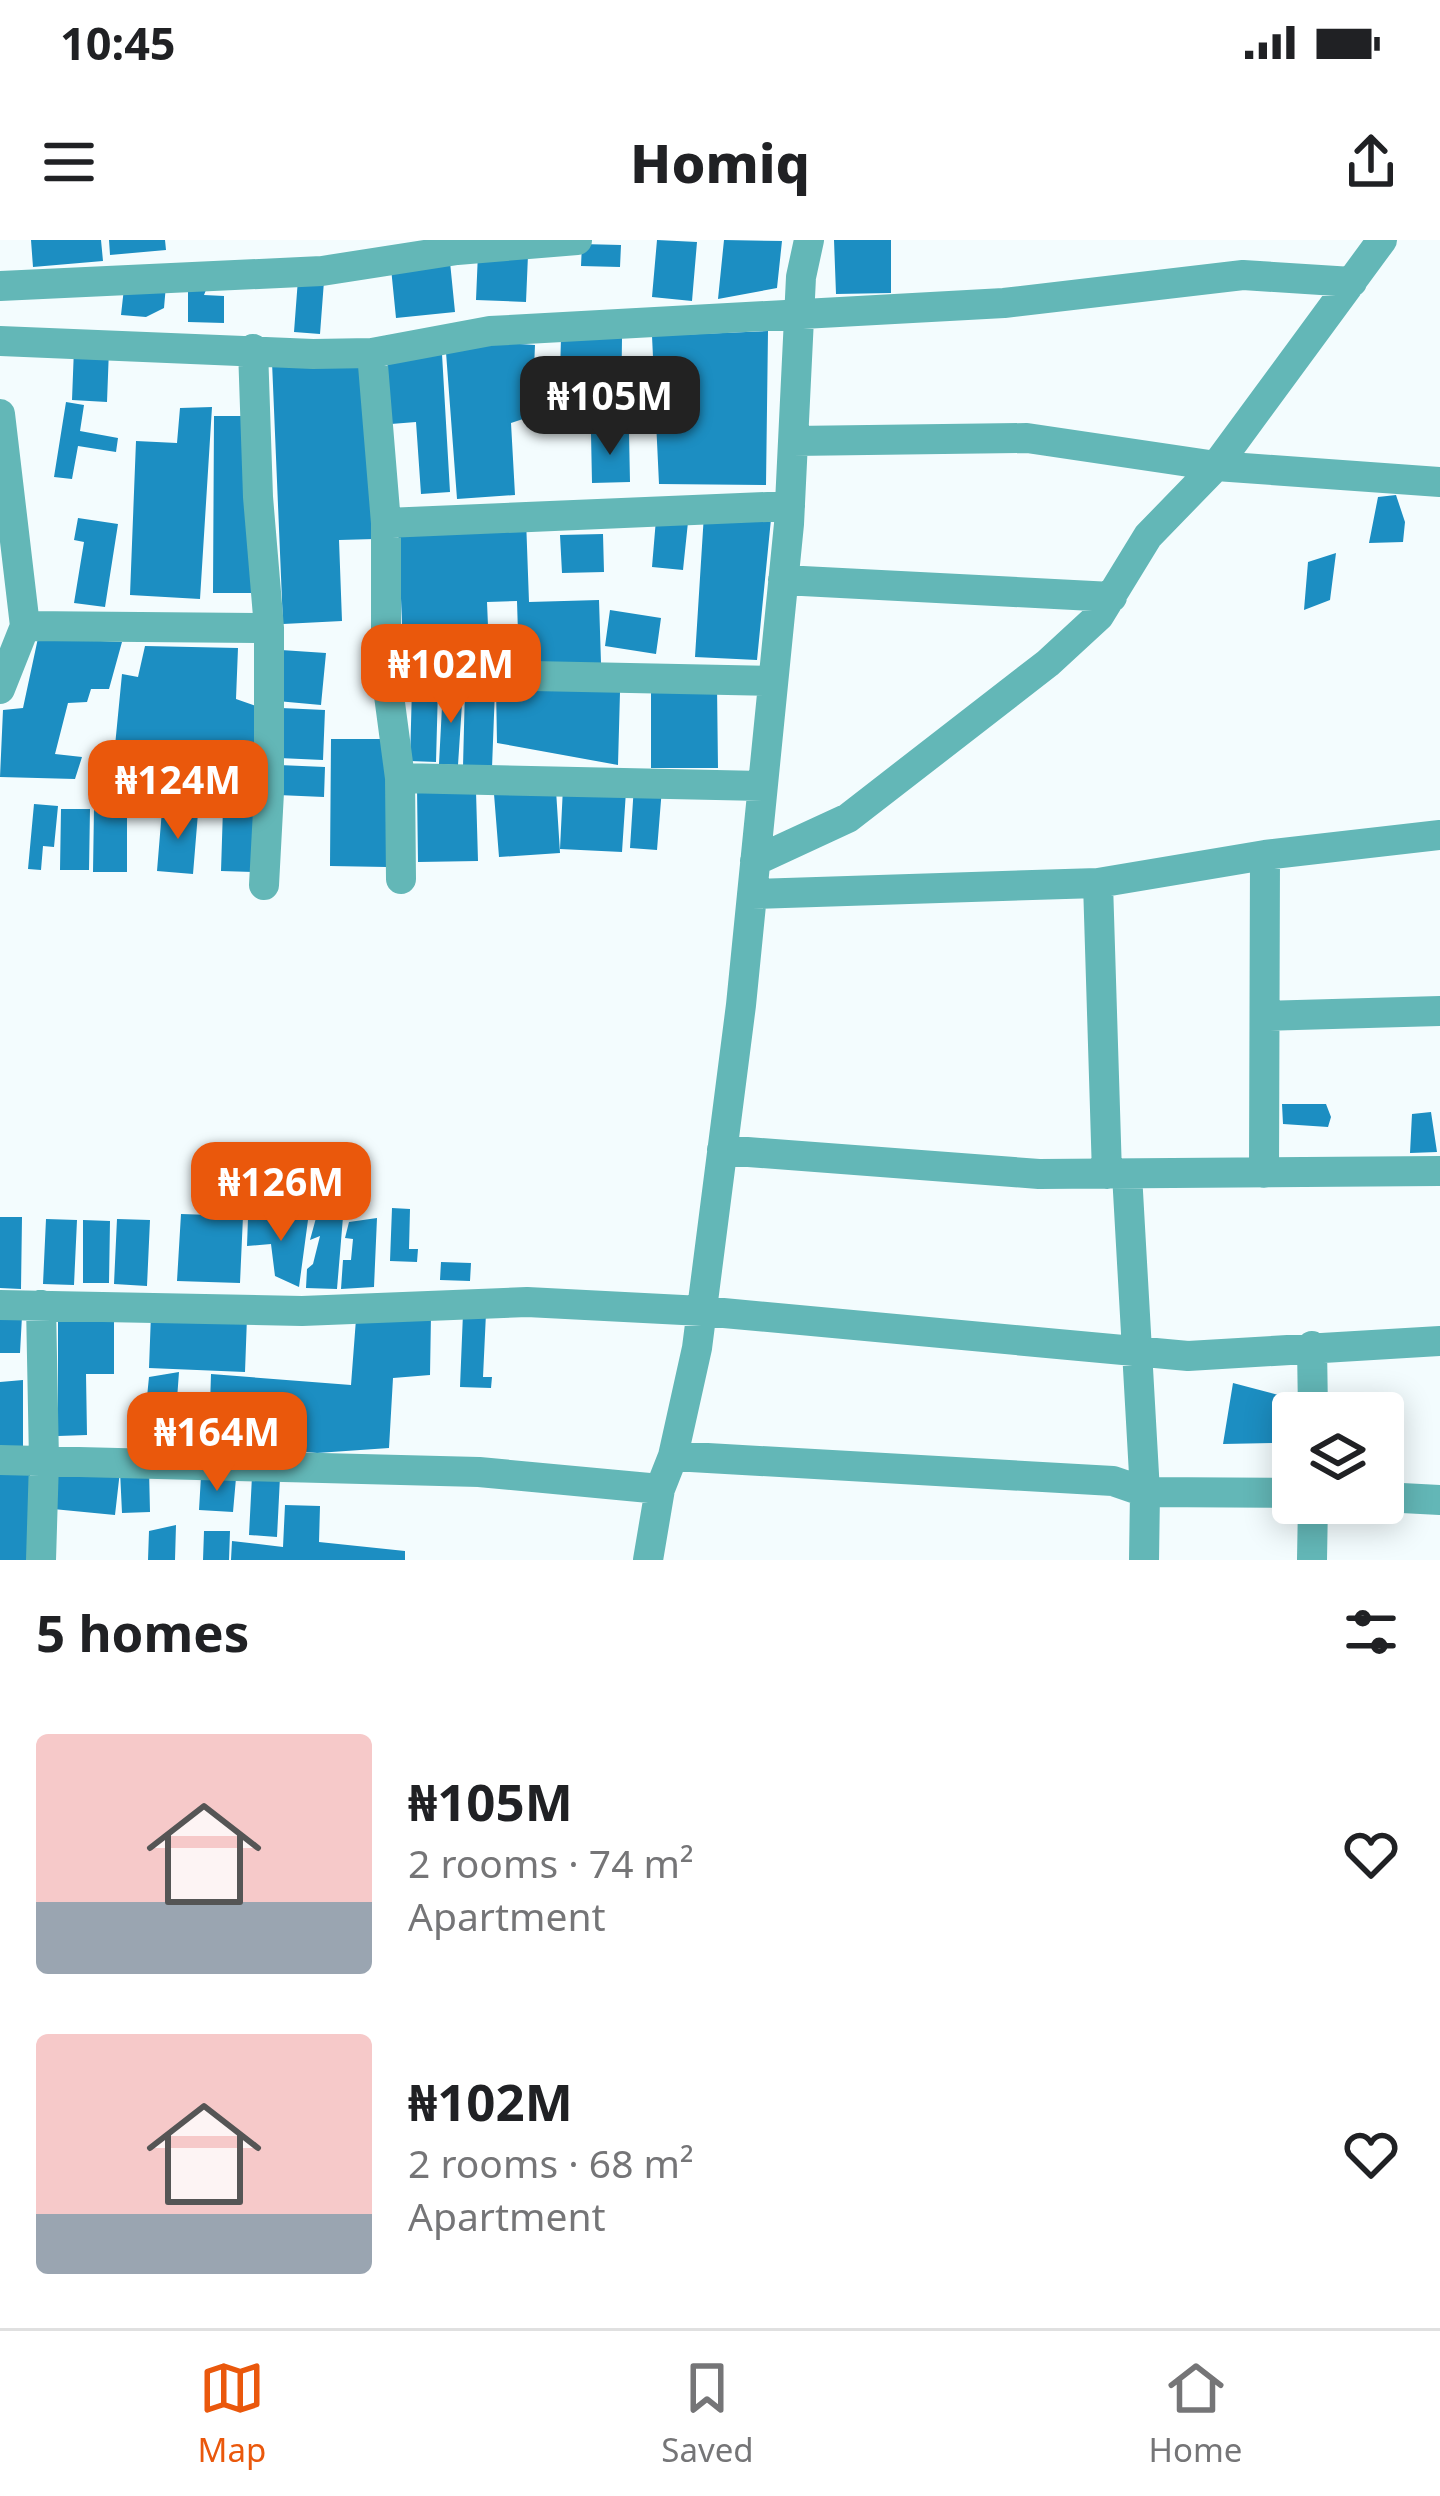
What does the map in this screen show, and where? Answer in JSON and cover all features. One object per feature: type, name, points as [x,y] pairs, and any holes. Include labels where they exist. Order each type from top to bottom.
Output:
[{"type":"street","points":[[0,286],[322,272],[458,250],[577,240]]},
{"type":"street","points":[[648,1560],[702,1312],[722,1150],[783,580],[799,312],[809,240]]},
{"type":"street","points":[[755,861],[848,818],[1048,663],[1099,616],[1148,536],[1216,466],[1382,240]]},
{"type":"street","points":[[0,341],[373,353],[490,332],[1004,303],[1243,275],[1352,282]]},
{"type":"street","points":[[254,349],[258,497],[269,628],[264,884]]},
{"type":"street","points":[[373,353],[386,524],[386,674],[400,778],[401,879]]},
{"type":"street","points":[[0,414],[26,626],[0,688]]},
{"type":"street","points":[[793,441],[1027,438],[1216,466],[1440,482]]},
{"type":"street","points":[[386,524],[790,506]]},
{"type":"street","points":[[783,580],[1112,596]]},
{"type":"street","points":[[26,626],[269,628]]},
{"type":"street","points":[[386,674],[773,681]]},
{"type":"street","points":[[400,778],[762,786]]},
{"type":"street","points":[[752,894],[1099,883],[1265,855],[1440,835]]},
{"type":"street","points":[[1264,1173],[1265,855]]},
{"type":"street","points":[[1099,883],[1117,1174],[1138,1349],[1144,1560]]},
{"type":"street","points":[[1265,1016],[1440,1011]]},
{"type":"street","points":[[722,1150],[1039,1174],[1440,1171]]},
{"type":"street","points":[[0,1305],[302,1311],[527,1302],[702,1312],[1188,1356],[1440,1341]]},
{"type":"street","points":[[40,1305],[41,1560]]},
{"type":"street","points":[[1312,1346],[1312,1392]]},
{"type":"street","points":[[673,1456],[1113,1481],[1145,1492],[1272,1493]]},
{"type":"street","points":[[0,1460],[479,1472],[660,1489]]},
{"type":"street","points":[[1404,1498],[1440,1500]]},
{"type":"street","points":[[1312,1560],[1313,1524]]},
{"type":"building","points":[[31,240],[101,240],[103,261],[33,267]]},
{"type":"building","points":[[109,240],[165,240],[166,250],[110,255]]},
{"type":"building","points":[[657,240],[697,242],[692,301],[652,297]]},
{"type":"building","points":[[724,240],[782,241],[777,288],[718,299]]},
{"type":"building","points":[[834,240],[891,240],[891,293],[836,294]]},
{"type":"building","points":[[582,244],[621,245],[620,267],[581,266]]},
{"type":"building","points":[[478,253],[528,255],[526,302],[476,300]]},
{"type":"building","points":[[450,262],[455,312],[396,318],[391,268]]},
{"type":"building","points":[[298,279],[324,281],[320,334],[294,332]]},
{"type":"building","points":[[166,285],[164,308],[146,317],[121,315],[124,288]]},
{"type":"building","points":[[188,285],[208,285],[204,295],[224,296],[224,323],[188,322]]},
{"type":"building","points":[[768,331],[766,485],[659,484],[652,336]]},
{"type":"building","points":[[561,337],[622,338],[621,415],[559,414]]},
{"type":"building","points":[[445,339],[535,345],[532,416],[511,423],[515,495],[457,499]]},
{"type":"building","points":[[74,348],[109,349],[107,402],[72,400]]},
{"type":"building","points":[[442,354],[450,492],[421,494],[416,422],[391,424],[387,357]]},
{"type":"building","points":[[367,358],[375,539],[339,540],[342,621],[283,624],[272,362]]},
{"type":"building","points":[[66,402],[84,405],[80,431],[118,438],[116,452],[78,446],[72,479],[54,477]]},
{"type":"building","points":[[212,407],[200,599],[130,595],[136,441],[177,443],[180,408]]},
{"type":"building","points":[[214,416],[254,416],[253,593],[213,593]]},
{"type":"building","points":[[629,433],[630,482],[592,483],[591,434]]},
{"type":"building","points":[[1396,495],[1405,522],[1403,542],[1369,543],[1378,497]]},
{"type":"building","points":[[704,514],[771,519],[757,660],[695,657]]},
{"type":"building","points":[[78,518],[118,524],[105,607],[74,603],[84,542],[74,540]]},
{"type":"building","points":[[526,519],[529,602],[599,600],[601,663],[519,666],[517,601],[487,602],[488,626],[511,625],[513,667],[404,672],[398,525]]},
{"type":"building","points":[[656,519],[688,522],[683,570],[652,567]]},
{"type":"building","points":[[603,534],[604,572],[562,573],[560,535]]},
{"type":"building","points":[[1336,553],[1330,600],[1304,610],[1308,562]]},
{"type":"building","points":[[610,610],[661,618],[656,654],[605,646]]},
{"type":"building","points":[[38,638],[122,642],[109,689],[91,689],[87,702],[68,703],[55,754],[82,757],[75,779],[0,777],[3,710],[23,708]]},
{"type":"building","points":[[145,646],[238,648],[236,699],[259,707],[251,788],[198,775],[111,787],[122,674],[138,677]]},
{"type":"building","points":[[281,650],[326,653],[321,705],[277,701]]},
{"type":"building","points":[[651,685],[717,685],[718,768],[651,768]]},
{"type":"building","points":[[496,686],[620,692],[618,765],[497,743]]},
{"type":"building","points":[[412,687],[438,688],[436,762],[410,761]]},
{"type":"building","points":[[443,687],[463,688],[458,765],[439,764]]},
{"type":"building","points":[[465,688],[495,689],[492,768],[463,767]]},
{"type":"building","points":[[281,708],[325,710],[323,760],[279,758]]},
{"type":"building","points":[[331,739],[388,739],[387,867],[330,866]]},
{"type":"building","points":[[279,765],[325,767],[324,797],[278,795]]},
{"type":"building","points":[[634,785],[662,788],[657,850],[630,848]]},
{"type":"building","points":[[417,787],[476,791],[478,861],[418,862]]},
{"type":"building","points":[[563,787],[626,791],[622,852],[560,849]]},
{"type":"building","points":[[556,790],[560,853],[499,857],[494,794]]},
{"type":"building","points":[[34,804],[58,806],[54,847],[43,846],[41,870],[28,869]]},
{"type":"building","points":[[94,808],[127,809],[127,872],[93,872]]},
{"type":"building","points":[[223,808],[254,809],[253,872],[221,871]]},
{"type":"building","points":[[61,809],[90,809],[89,870],[60,870]]},
{"type":"building","points":[[162,810],[198,813],[193,874],[157,871]]},
{"type":"building","points":[[1282,1104],[1326,1104],[1331,1117],[1328,1127],[1283,1124]]},
{"type":"building","points":[[1431,1112],[1437,1152],[1410,1153],[1412,1114]]},
{"type":"building","points":[[392,1208],[410,1209],[409,1249],[418,1249],[417,1262],[390,1261]]},
{"type":"building","points":[[181,1214],[243,1216],[240,1283],[177,1281]]},
{"type":"building","points":[[0,1217],[22,1217],[21,1289],[0,1288]]},
{"type":"building","points":[[343,1217],[337,1289],[306,1288],[307,1269],[313,1264],[320,1236],[310,1240],[316,1218]]},
{"type":"building","points":[[248,1218],[308,1220],[299,1287],[275,1276],[271,1244],[247,1246]]},
{"type":"building","points":[[377,1218],[374,1287],[341,1289],[343,1260],[351,1260],[353,1239],[345,1238],[349,1222]]},
{"type":"building","points":[[46,1219],[77,1220],[74,1285],[43,1284]]},
{"type":"building","points":[[117,1219],[150,1220],[147,1286],[114,1284]]},
{"type":"building","points":[[83,1220],[110,1221],[109,1283],[83,1283]]},
{"type":"building","points":[[441,1262],[471,1263],[470,1281],[440,1280]]},
{"type":"building","points":[[463,1313],[486,1313],[483,1377],[492,1377],[491,1388],[460,1387]]},
{"type":"building","points":[[151,1314],[247,1317],[245,1372],[149,1368]]},
{"type":"building","points":[[431,1315],[430,1375],[393,1378],[389,1448],[317,1453],[249,1446],[249,1436],[209,1438],[211,1374],[351,1385],[356,1319]]},
{"type":"building","points":[[22,1316],[20,1353],[0,1353],[0,1317]]},
{"type":"building","points":[[58,1319],[114,1319],[114,1374],[86,1374],[87,1435],[58,1436]]},
{"type":"building","points":[[179,1372],[174,1440],[143,1437],[149,1377]]},
{"type":"building","points":[[23,1380],[23,1448],[0,1449],[0,1382]]},
{"type":"building","points":[[1233,1383],[1272,1393],[1272,1443],[1223,1444]]},
{"type":"building","points":[[57,1465],[149,1469],[150,1512],[122,1513],[120,1471],[115,1515],[53,1509]]},
{"type":"building","points":[[0,1472],[30,1473],[29,1560],[0,1560]]},
{"type":"building","points":[[201,1476],[236,1478],[233,1512],[199,1510]]},
{"type":"building","points":[[252,1476],[280,1477],[277,1537],[249,1535]]},
{"type":"building","points":[[285,1505],[320,1506],[319,1542],[405,1551],[405,1560],[231,1560],[232,1541],[283,1547]]},
{"type":"building","points":[[176,1525],[175,1560],[148,1560],[149,1531]]},
{"type":"building","points":[[204,1531],[230,1531],[229,1560],[203,1560]]}]
